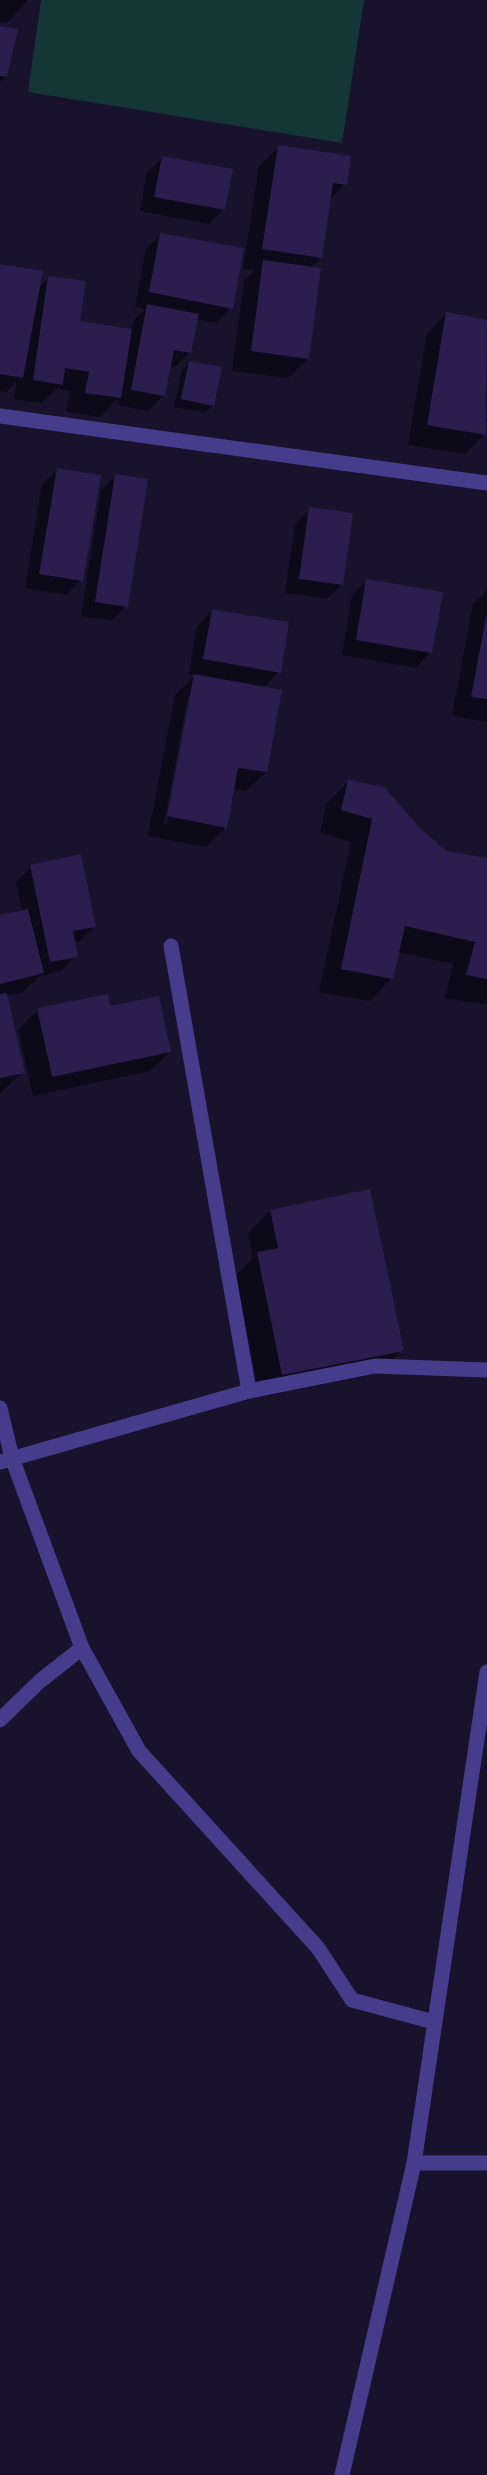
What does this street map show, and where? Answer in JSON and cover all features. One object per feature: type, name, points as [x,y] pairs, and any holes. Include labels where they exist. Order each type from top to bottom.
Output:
[{"type":"street","points":[[0,416],[487,483]]},
{"type":"street","points":[[171,946],[249,1390]]},
{"type":"street","points":[[6,1460],[249,1390],[375,1366],[487,1370]]},
{"type":"street","points":[[0,1408],[6,1460],[82,1648],[140,1752],[318,1948],[352,2000],[434,2022]]},
{"type":"street","points":[[0,1720],[40,1681],[82,1648]]},
{"type":"street","points":[[342,2475],[414,2163],[487,1672]]},
{"type":"street","points":[[414,2163],[487,2163]]},
{"type":"green space","points":[[41,0],[364,0],[342,143],[28,92]]},
{"type":"building","points":[[0,26],[18,29],[7,77],[0,76]]},
{"type":"building","points":[[278,145],[351,156],[347,185],[333,183],[322,258],[262,249]]},
{"type":"building","points":[[162,156],[233,169],[225,210],[154,197]]},
{"type":"building","points":[[160,233],[244,248],[233,309],[149,292]]},
{"type":"building","points":[[263,260],[321,268],[309,359],[251,351]]},
{"type":"building","points":[[0,264],[43,271],[23,378],[0,374]]},
{"type":"building","points":[[48,276],[86,281],[80,321],[132,329],[121,398],[85,393],[89,372],[65,368],[63,385],[33,380]]},
{"type":"building","points":[[147,304],[199,314],[191,353],[174,350],[165,396],[131,390]]},
{"type":"building","points":[[446,312],[487,320],[486,435],[427,425]]},
{"type":"building","points":[[189,361],[222,367],[214,406],[181,399]]},
{"type":"building","points":[[57,468],[101,475],[83,581],[39,574]]},
{"type":"building","points":[[115,474],[148,479],[128,607],[95,602]]},
{"type":"building","points":[[309,507],[353,513],[343,585],[299,579]]},
{"type":"building","points":[[366,579],[443,592],[432,653],[356,640]]},
{"type":"building","points":[[212,609],[289,622],[281,673],[203,659]]},
{"type":"building","points":[[487,617],[487,699],[471,697]]},
{"type":"building","points":[[194,674],[282,690],[267,772],[238,768],[227,828],[167,816]]},
{"type":"building","points":[[348,780],[384,787],[420,828],[446,851],[487,858],[487,979],[466,975],[475,942],[405,926],[393,979],[341,969],[372,819],[341,810]]},
{"type":"building","points":[[81,854],[96,927],[73,931],[78,957],[50,962],[30,865]]},
{"type":"building","points":[[28,909],[44,973],[0,984],[0,915]]},
{"type":"building","points":[[7,993],[25,1073],[0,1078],[0,994]]},
{"type":"building","points":[[108,994],[110,1006],[159,996],[171,1052],[52,1077],[37,1008]]},
{"type":"building","points":[[370,1189],[404,1351],[282,1375],[257,1252],[278,1248],[270,1210]]}]
